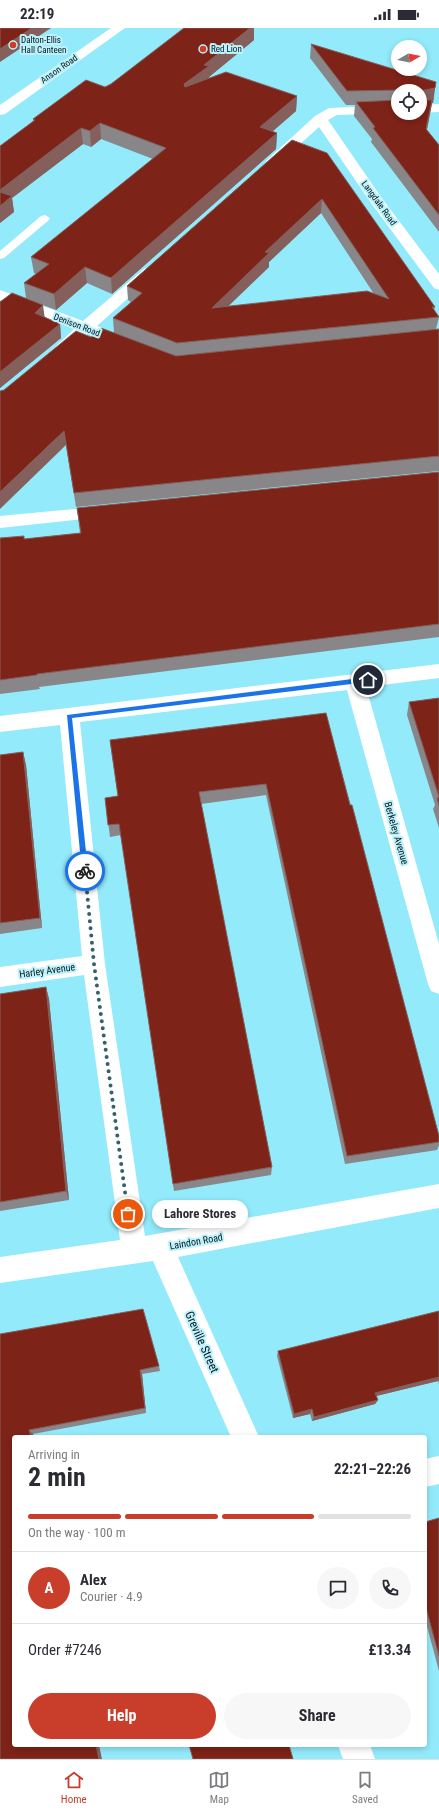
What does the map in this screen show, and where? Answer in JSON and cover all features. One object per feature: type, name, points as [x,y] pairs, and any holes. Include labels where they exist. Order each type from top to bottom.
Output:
[{"type":"main road","name":"Anson Road","points":[[0,111],[119,28]]},
{"type":"main road","points":[[427,109],[439,108]]},
{"type":"main road","points":[[262,172],[320,119],[334,111],[391,110]]},
{"type":"main road","name":"Langdale Road","points":[[320,119],[376,200],[439,284]]},
{"type":"main road","points":[[48,360],[162,261]]},
{"type":"main road","name":"Denison Road","points":[[0,295],[111,338]]},
{"type":"main road","points":[[0,522],[126,510]]},
{"type":"main road","points":[[0,724],[439,671]]},
{"type":"main road","name":"Berkeley Avenue","points":[[354,682],[439,984]]},
{"type":"main road","points":[[69,716],[94,964],[134,1251]]},
{"type":"main road","name":"Harley Avenue","points":[[0,977],[94,964]]},
{"type":"main road","name":"Laindon Road","points":[[0,1270],[160,1247],[439,1196]]},
{"type":"main road","name":"Greville Street","points":[[160,1247],[244,1435]]},
{"type":"main road","points":[[427,1473],[439,1470]]},
{"type":"main road","points":[[355,1747],[359,1759]]},
{"type":"lane","points":[[0,256],[45,218]]},
{"type":"building","points":[[0,28],[32,28],[0,49]]},
{"type":"building","points":[[184,28],[250,28],[204,65],[209,66],[184,84],[185,87],[226,72],[297,96],[260,127],[277,133],[111,278],[85,267],[54,294],[24,283],[49,264],[31,257],[166,148],[100,123],[90,131],[81,128],[0,190],[0,146],[35,120],[33,119],[86,80],[105,87],[111,84]]},
{"type":"building","points":[[311,44],[391,68],[391,76],[416,76],[436,82],[435,88],[427,90],[427,84],[391,84],[391,90],[347,91]]},
{"type":"building","points":[[391,100],[391,120],[427,120],[427,100],[432,100],[426,129],[439,145],[439,215],[373,128],[375,127],[356,102]]},
{"type":"building","points":[[292,140],[327,153],[435,307],[432,307],[439,317],[177,343],[113,318],[142,293],[127,286]],"holes":[[[322,199],[389,299],[367,291],[212,308],[269,253],[265,252]]]},
{"type":"building","points":[[0,192],[12,196],[0,206]]},
{"type":"building","points":[[12,293],[43,305],[35,313],[60,324],[0,372],[0,302]]},
{"type":"building","points":[[101,328],[176,356],[439,329],[439,456],[74,493],[64,431],[0,492],[0,391],[4,390],[76,331],[91,337]]},
{"type":"building","points":[[439,472],[439,624],[37,674],[0,680],[0,538],[24,536],[24,539],[81,533],[77,508]]},
{"type":"building","points":[[439,698],[439,797],[409,702]]},
{"type":"building","points":[[326,713],[350,805],[352,805],[439,1136],[439,1142],[347,1156],[266,784],[199,792],[272,1167],[173,1184],[119,824],[108,825],[105,798],[118,796],[110,740]]},
{"type":"building","points":[[23,752],[40,918],[0,923],[0,755]]},
{"type":"building","points":[[46,987],[66,1191],[0,1202],[0,994]]},
{"type":"building","points":[[143,1309],[159,1366],[140,1370],[145,1408],[29,1430],[30,1435],[12,1435],[12,1747],[96,1747],[99,1759],[0,1759],[0,1334]]},
{"type":"building","points":[[439,1311],[439,1377],[375,1393],[378,1400],[314,1417],[312,1409],[294,1414],[278,1351]]},
{"type":"building","points":[[439,1518],[439,1656],[427,1611],[427,1521]]},
{"type":"building","points":[[190,1747],[290,1747],[293,1759],[193,1759]]},
{"type":"way so far","points":[[85,871],[94,964],[128,1214]]},
{"type":"place","name":"Dalton-Ellis Hall Canteen","points":[[13,45]]},
{"type":"place","name":"Red Lion","points":[[203,49]]},
{"type":"place","name":"Lahore Stores","points":[[128,1214]]},
{"type":"route","points":[[85,871],[69,716],[368,680]]}]
